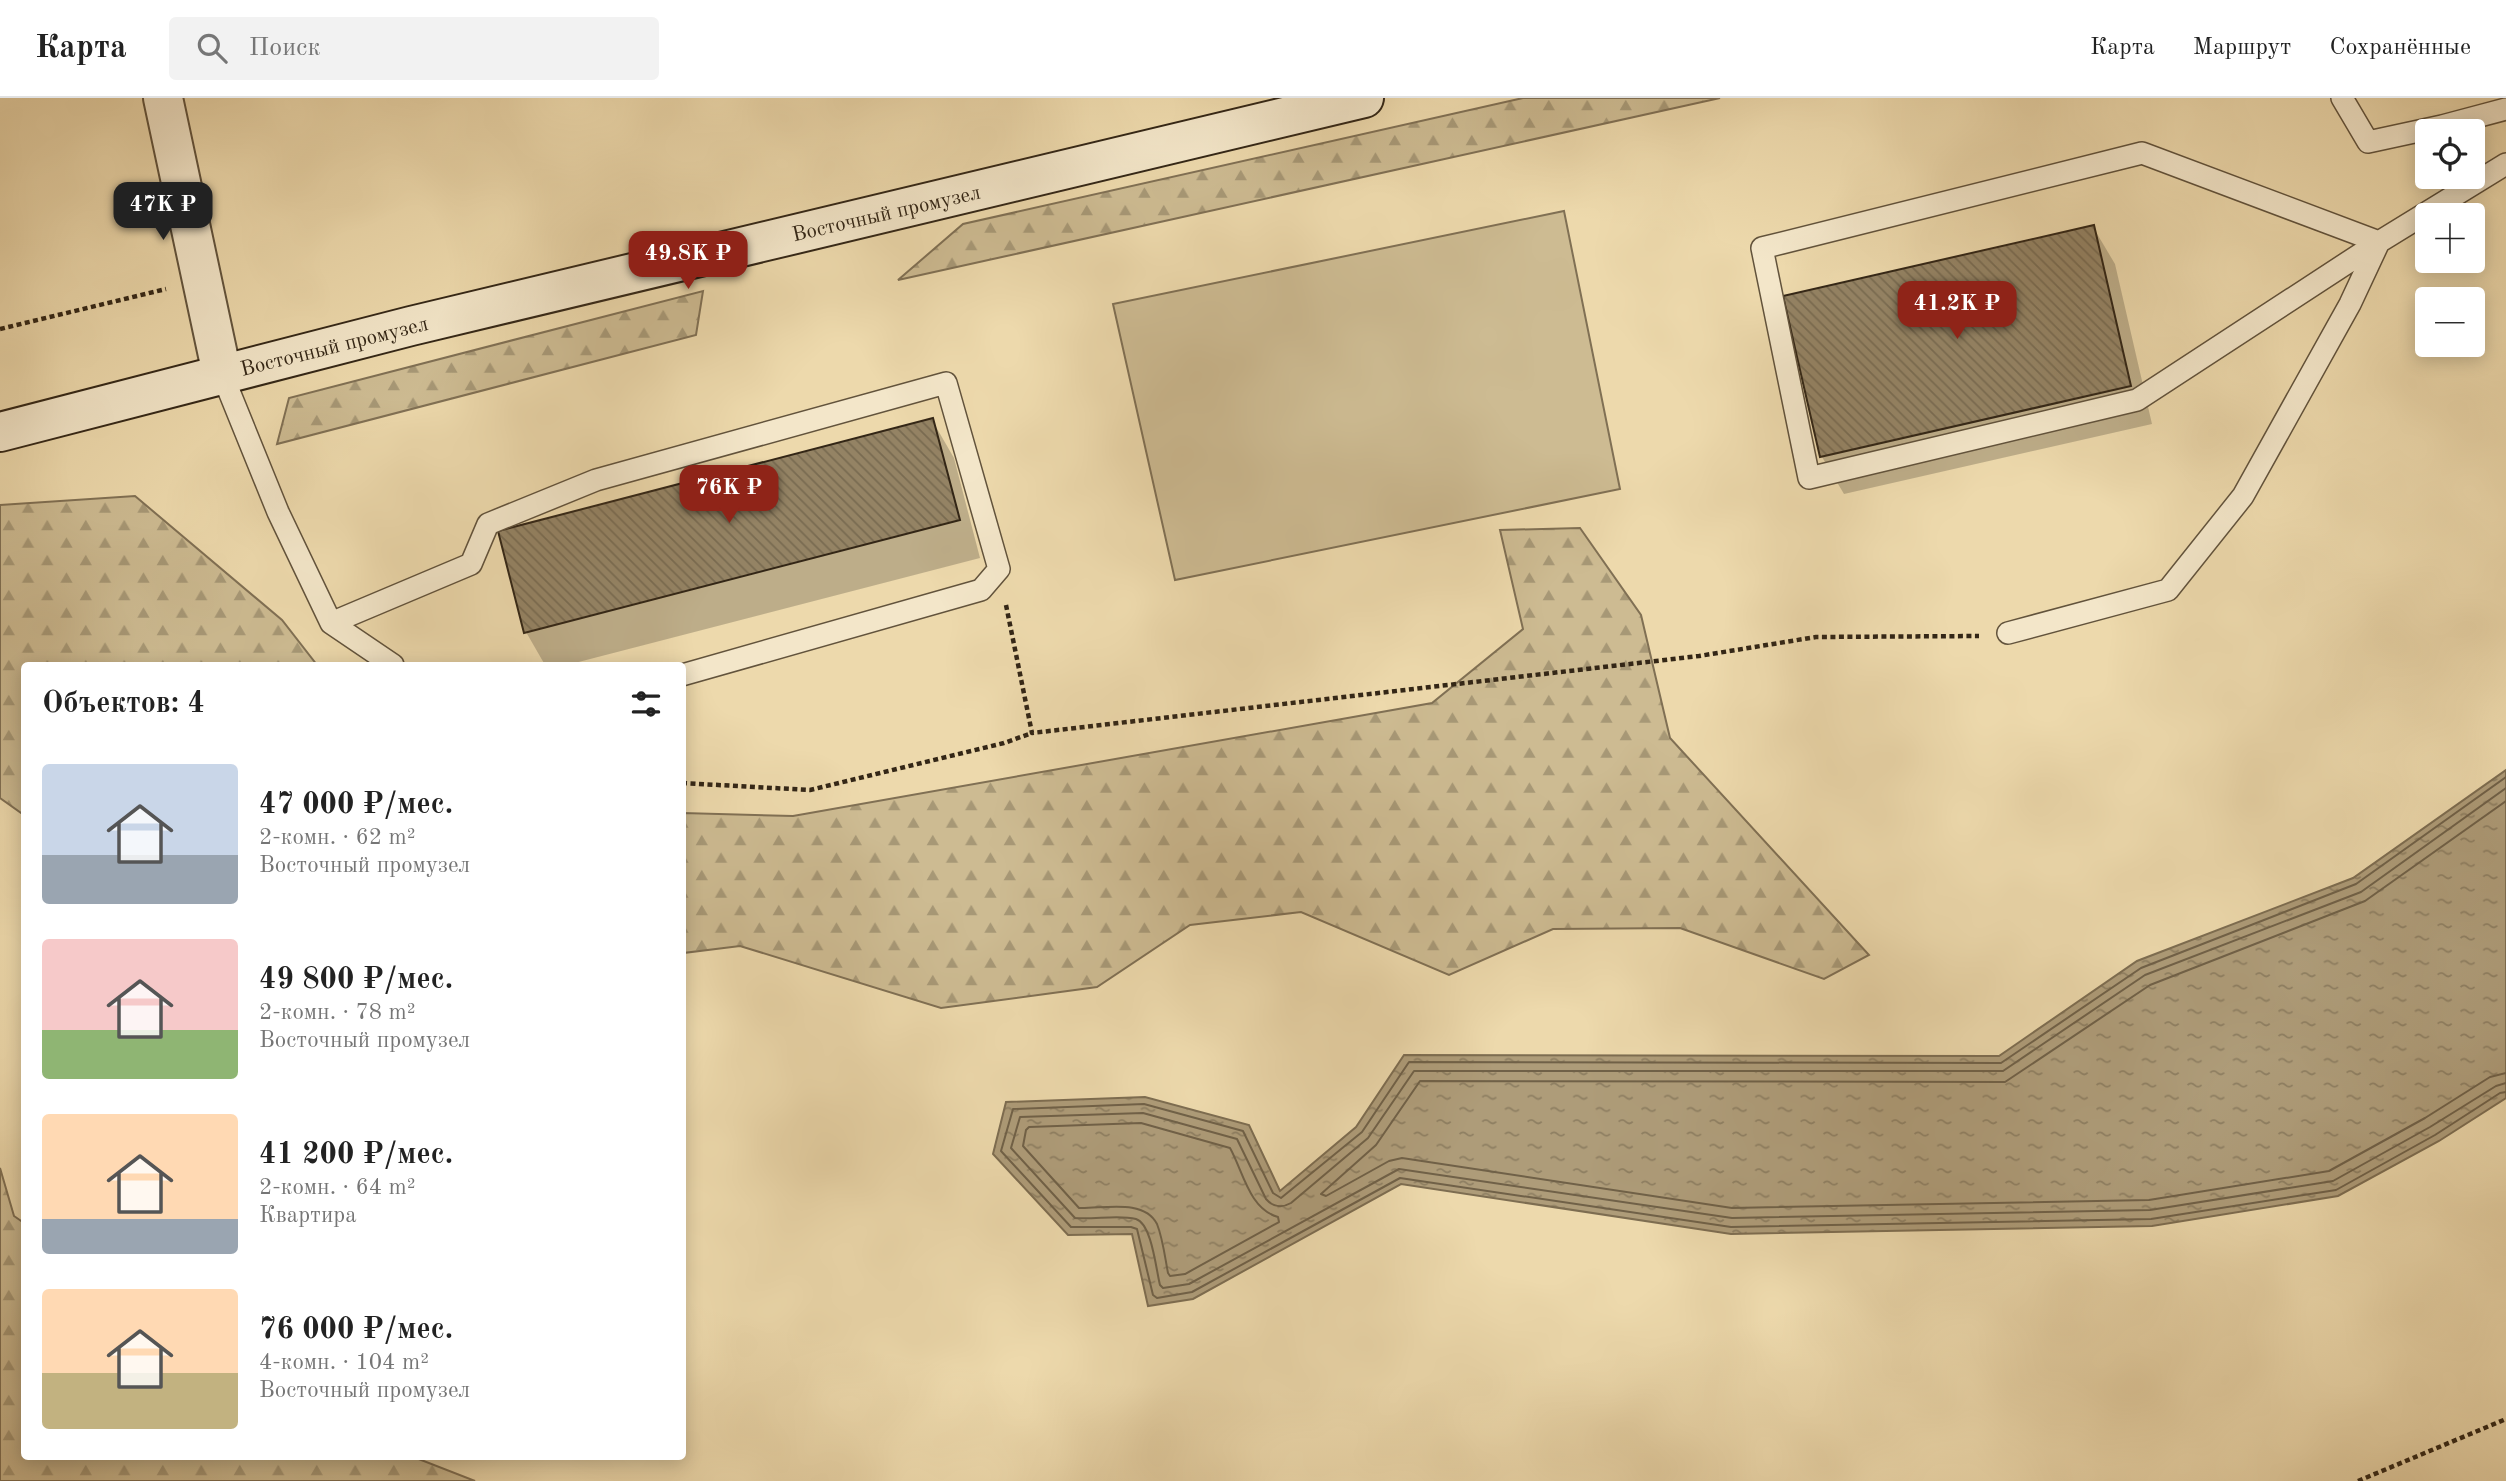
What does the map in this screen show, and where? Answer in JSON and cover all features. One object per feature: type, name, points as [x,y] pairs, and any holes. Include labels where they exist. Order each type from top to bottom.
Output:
[{"type":"street","points":[[163,98],[222,374]]},
{"type":"street","name":"Восточный промузел","points":[[0,432],[411,326],[1364,98]]},
{"type":"lane","points":[[2342,98],[2368,142],[2506,109]]},
{"type":"lane","points":[[2379,242],[2142,153],[1762,248],[1809,478],[2137,400],[2379,242],[2506,164]]},
{"type":"lane","points":[[2008,633],[2168,590],[2243,496],[2350,304],[2379,242]]},
{"type":"lane","points":[[222,374],[278,512],[331,623],[389,662]]},
{"type":"lane","points":[[331,623],[471,564],[488,524],[596,480],[946,383],[999,569],[981,590],[686,674]]},
{"type":"path","points":[[0,329],[202,280]]},
{"type":"path","points":[[999,569],[1032,733]]},
{"type":"path","points":[[686,783],[810,790],[1004,743],[1032,733],[1699,656],[1816,636],[1987,636],[2008,633]]},
{"type":"path","points":[[2358,1481],[2506,1419]]},
{"type":"green space","points":[[1523,98],[1720,98],[898,280],[963,224]]},
{"type":"green space","points":[[1564,211],[1620,489],[1175,580],[1113,304]]},
{"type":"green space","points":[[703,291],[696,335],[277,444],[289,398]]},
{"type":"green space","points":[[135,496],[282,620],[315,662],[21,662],[21,813],[0,798],[0,505]]},
{"type":"green space","points":[[1580,528],[1641,615],[1670,738],[1869,955],[1824,979],[1680,928],[1553,929],[1449,975],[1301,912],[1190,925],[1097,987],[941,1008],[740,946],[686,953],[686,813],[793,816],[1432,703],[1523,629],[1500,530]]},
{"type":"green space","points":[[0,1168],[14,1216],[21,1221],[21,1460],[421,1460],[475,1481],[0,1481]]},
{"type":"water","points":[[2506,770],[2506,1098],[2439,1141],[2338,1196],[2152,1226],[1731,1234],[1401,1184],[1193,1299],[1148,1306],[1132,1234],[1068,1235],[993,1154],[1006,1102],[1145,1097],[1249,1125],[1280,1191],[1356,1127],[1404,1055],[1999,1056],[2137,961],[2353,878]]},
{"type":"building","points":[[2094,225],[2131,386],[1820,457],[1783,296]]},
{"type":"building","points":[[933,418],[960,520],[524,633],[498,531]]}]
